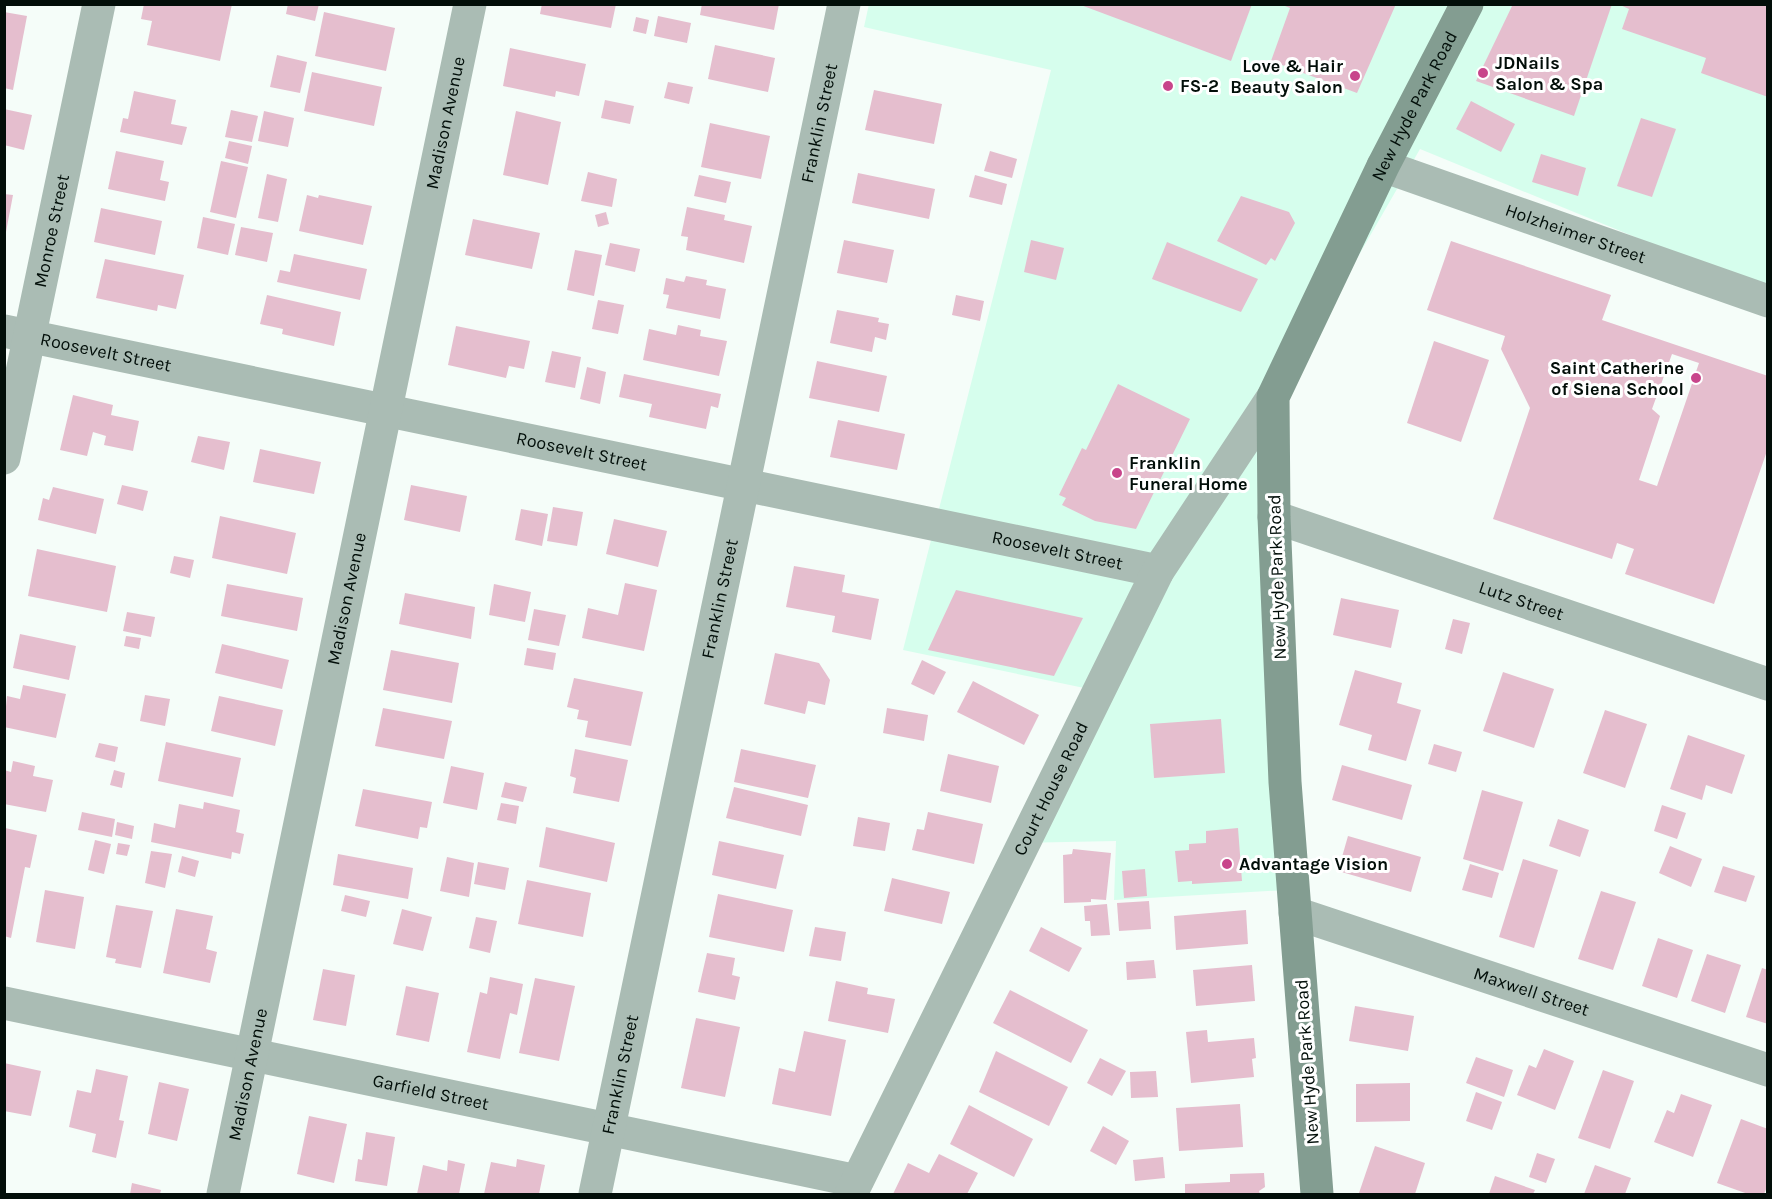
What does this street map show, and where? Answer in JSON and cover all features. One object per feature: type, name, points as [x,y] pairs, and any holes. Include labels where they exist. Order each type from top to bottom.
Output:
[{"type":"main road","name":"New Hyde Park Road","points":[[1317,1194],[1285,782],[1274,517],[1272,397],[1383,166],[1467,4]]},
{"type":"street","name":"Monroe Street","points":[[4,458],[17,334],[99,4]]},
{"type":"street","name":"Madison Avenue","points":[[223,1194],[470,4]]},
{"type":"street","name":"Franklin Street","points":[[596,1194],[844,4]]},
{"type":"street","name":"Holzheimer Street","points":[[1383,166],[1767,301]]},
{"type":"street","name":"Roosevelt Street","points":[[17,334],[1158,571]]},
{"type":"street","name":"Court House Road","points":[[854,1188],[1158,571],[1272,397]]},
{"type":"street","name":"Lutz Street","points":[[1274,517],[1767,684]]},
{"type":"street","name":"Maxwell Street","points":[[1296,913],[1767,1070]]},
{"type":"street","name":"Garfield Street","points":[[4,1003],[609,1128],[854,1188]]},
{"type":"shaded area","points":[[869,4],[1767,5],[1767,291],[1420,149],[1268,413],[1287,890],[1114,900],[1116,841],[1014,843],[1089,689],[903,650],[1051,70],[864,27]]},
{"type":"building","points":[[144,4],[232,4],[220,61],[147,45],[152,21],[141,19]]},
{"type":"building","points":[[288,4],[319,4],[315,21],[286,14]]},
{"type":"building","points":[[542,4],[616,4],[611,28],[540,14]]},
{"type":"building","points":[[702,4],[779,4],[774,30],[700,15]]},
{"type":"building","points":[[1078,4],[1252,4],[1231,61]]},
{"type":"building","points":[[1280,4],[1396,4],[1357,93],[1271,61],[1290,8]]},
{"type":"building","points":[[1513,4],[1612,4],[1574,116],[1476,81]]},
{"type":"building","points":[[1618,4],[1768,4],[1768,97],[1701,73],[1706,58],[1622,29],[1629,9]]},
{"type":"building","points":[[4,12],[27,16],[13,90],[4,88]]},
{"type":"building","points":[[324,12],[395,28],[386,71],[315,56]]},
{"type":"building","points":[[658,16],[691,23],[687,43],[654,36]]},
{"type":"building","points":[[636,17],[649,20],[646,34],[633,31]]},
{"type":"building","points":[[715,45],[775,58],[768,92],[708,79]]},
{"type":"building","points":[[510,48],[586,64],[579,96],[556,91],[555,97],[503,86]]},
{"type":"building","points":[[277,55],[307,62],[300,93],[270,87]]},
{"type":"building","points":[[312,72],[382,87],[374,126],[304,111]]},
{"type":"building","points":[[668,82],[693,87],[689,104],[664,98]]},
{"type":"building","points":[[874,90],[942,104],[934,144],[865,130]]},
{"type":"building","points":[[134,91],[176,100],[171,124],[187,127],[182,145],[120,132],[123,118],[128,119]]},
{"type":"building","points":[[605,100],[634,106],[630,124],[601,118]]},
{"type":"building","points":[[1471,101],[1515,124],[1501,152],[1456,129]]},
{"type":"building","points":[[4,109],[32,115],[24,150],[4,145]]},
{"type":"building","points":[[231,110],[258,116],[252,142],[225,137]]},
{"type":"building","points":[[264,111],[294,118],[288,147],[258,141]]},
{"type":"building","points":[[516,111],[561,122],[548,185],[503,175]]},
{"type":"building","points":[[1641,118],[1676,129],[1652,197],[1617,186]]},
{"type":"building","points":[[710,123],[770,136],[761,179],[701,167]]},
{"type":"building","points":[[229,141],[252,146],[248,164],[225,158]]},
{"type":"building","points":[[116,151],[164,161],[160,180],[169,182],[165,201],[108,189]]},
{"type":"building","points":[[990,151],[1017,159],[1012,178],[984,171]]},
{"type":"building","points":[[1541,154],[1586,168],[1578,196],[1532,182]]},
{"type":"building","points":[[221,161],[248,167],[236,218],[210,212]]},
{"type":"building","points":[[588,172],[617,179],[612,207],[581,201]]},
{"type":"building","points":[[858,173],[935,189],[929,219],[852,203]]},
{"type":"building","points":[[267,174],[287,179],[278,222],[258,218]]},
{"type":"building","points":[[699,175],[731,182],[726,203],[694,196]]},
{"type":"building","points":[[975,175],[1007,184],[1002,205],[969,197]]},
{"type":"building","points":[[4,194],[13,195],[6,232],[4,232]]},
{"type":"building","points":[[307,195],[318,198],[319,195],[372,206],[363,245],[299,231]]},
{"type":"building","points":[[1241,196],[1289,212],[1295,223],[1275,261],[1271,258],[1266,265],[1217,241]]},
{"type":"building","points":[[687,207],[725,215],[724,220],[752,226],[744,263],[686,250],[688,237],[681,236]]},
{"type":"building","points":[[101,208],[162,221],[155,255],[94,242]]},
{"type":"building","points":[[606,212],[609,224],[598,227],[595,215]]},
{"type":"building","points":[[203,217],[235,224],[228,255],[197,248]]},
{"type":"building","points":[[473,219],[540,233],[532,269],[465,255]]},
{"type":"building","points":[[241,227],[273,233],[267,262],[235,255]]},
{"type":"building","points":[[844,240],[894,250],[887,283],[837,273]]},
{"type":"building","points":[[1031,240],[1064,248],[1056,280],[1024,272]]},
{"type":"building","points":[[1451,241],[1611,295],[1602,320],[1768,376],[1768,448],[1714,604],[1625,574],[1634,549],[1617,543],[1612,559],[1493,519],[1530,408],[1501,349],[1505,336],[1427,310]],"holes":[[[1672,354],[1699,363],[1657,486],[1639,480],[1660,416],[1652,409]]]},
{"type":"building","points":[[1167,242],[1258,279],[1241,312],[1152,279]]},
{"type":"building","points":[[610,243],[640,249],[635,272],[605,265]]},
{"type":"building","points":[[575,250],[602,255],[594,296],[567,290]]},
{"type":"building","points":[[294,254],[367,269],[360,300],[277,282],[280,270],[290,272]]},
{"type":"building","points":[[105,259],[184,275],[176,309],[158,305],[157,311],[96,298]]},
{"type":"building","points":[[686,276],[707,280],[706,285],[726,289],[720,319],[666,308],[669,295],[663,294],[666,278],[684,282]]},
{"type":"building","points":[[267,295],[341,312],[334,346],[282,334],[283,329],[260,324]]},
{"type":"building","points":[[956,295],[984,301],[980,321],[952,315]]},
{"type":"building","points":[[598,300],[624,305],[618,334],[592,329]]},
{"type":"building","points":[[837,310],[879,318],[878,322],[889,324],[886,340],[875,337],[872,352],[830,343]]},
{"type":"building","points":[[678,325],[701,330],[700,336],[727,341],[719,376],[643,360],[649,329],[676,335]]},
{"type":"building","points":[[456,326],[530,341],[524,369],[509,366],[506,378],[448,365]]},
{"type":"building","points":[[1434,341],[1489,360],[1461,442],[1407,423]]},
{"type":"building","points":[[552,351],[581,357],[575,388],[545,382]]},
{"type":"building","points":[[817,361],[887,376],[879,412],[809,398]]},
{"type":"building","points":[[587,367],[606,372],[600,404],[580,399]]},
{"type":"building","points":[[624,374],[721,394],[718,408],[711,406],[706,429],[649,417],[652,404],[619,397]]},
{"type":"building","name":"Franklin Funeral Home","points":[[1118,384],[1190,419],[1136,529],[1095,521],[1062,505],[1066,498],[1059,495],[1082,448],[1086,450]]},
{"type":"building","points":[[73,395],[113,405],[111,415],[139,421],[133,451],[104,445],[106,436],[93,432],[87,456],[60,450]]},
{"type":"building","points":[[838,420],[905,434],[897,470],[830,457]]},
{"type":"building","points":[[198,436],[230,442],[224,470],[191,462]]},
{"type":"building","points":[[260,449],[321,462],[314,494],[253,482]]},
{"type":"building","points":[[122,485],[148,491],[143,511],[117,504]]},
{"type":"building","points":[[411,485],[467,496],[460,532],[404,520]]},
{"type":"building","points":[[53,487],[104,499],[96,534],[38,520],[43,498],[49,500]]},
{"type":"building","points":[[553,507],[583,512],[577,546],[547,541]]},
{"type":"building","points":[[521,509],[548,514],[542,546],[515,540]]},
{"type":"building","points":[[220,516],[296,533],[287,574],[212,558]]},
{"type":"building","points":[[614,519],[667,531],[658,567],[606,554]]},
{"type":"building","points":[[37,549],[116,566],[107,612],[28,596]]},
{"type":"building","points":[[174,556],[194,560],[190,578],[170,573]]},
{"type":"building","points":[[794,566],[845,575],[842,592],[879,599],[871,640],[832,632],[835,616],[786,607]]},
{"type":"building","points":[[625,583],[657,590],[644,651],[582,638],[588,608],[618,615]]},
{"type":"building","points":[[227,584],[303,598],[297,631],[221,616]]},
{"type":"building","points":[[494,584],[531,592],[525,622],[489,615]]},
{"type":"building","points":[[956,590],[1083,618],[1054,676],[928,650]]},
{"type":"building","points":[[405,593],[475,607],[471,639],[399,624]]},
{"type":"building","points":[[1341,598],[1399,610],[1391,648],[1333,635]]},
{"type":"building","points":[[534,609],[566,615],[559,646],[528,640]]},
{"type":"building","points":[[127,612],[155,617],[151,637],[123,631]]},
{"type":"building","points":[[1453,619],[1470,623],[1462,654],[1445,649]]},
{"type":"building","points":[[20,634],[76,646],[69,680],[13,668]]},
{"type":"building","points":[[126,636],[141,638],[139,649],[124,646]]},
{"type":"building","points":[[222,644],[289,660],[282,689],[215,673]]},
{"type":"building","points":[[527,648],[556,653],[553,670],[524,665]]},
{"type":"building","points":[[391,650],[459,663],[452,703],[383,690]]},
{"type":"building","points":[[775,653],[819,663],[830,680],[825,705],[808,701],[805,714],[764,704]]},
{"type":"building","points":[[922,660],[946,672],[934,695],[911,684]]},
{"type":"building","points":[[1355,670],[1402,683],[1397,703],[1421,710],[1406,761],[1368,750],[1372,735],[1339,725]]},
{"type":"building","points":[[1503,672],[1554,689],[1534,748],[1483,731]]},
{"type":"building","points":[[574,678],[643,692],[631,746],[585,737],[588,721],[577,719],[579,710],[567,707]]},
{"type":"building","points":[[973,681],[1039,715],[1024,745],[957,712]]},
{"type":"building","points":[[23,685],[66,694],[56,738],[4,727],[7,696],[20,699]]},
{"type":"building","points":[[145,695],[170,699],[165,726],[140,721]]},
{"type":"building","points":[[219,696],[283,710],[275,746],[211,731]]},
{"type":"building","points":[[383,708],[452,721],[444,759],[375,746]]},
{"type":"building","points":[[887,708],[928,715],[924,741],[883,733]]},
{"type":"building","points":[[1605,710],[1647,724],[1625,788],[1583,773]]},
{"type":"building","points":[[1221,719],[1225,773],[1154,778],[1150,724]]},
{"type":"building","points":[[1688,735],[1745,755],[1732,794],[1706,785],[1702,800],[1670,789]]},
{"type":"building","points":[[166,742],[241,758],[233,797],[158,781]]},
{"type":"building","points":[[99,743],[118,747],[115,762],[95,757]]},
{"type":"building","points":[[1434,744],[1462,752],[1456,772],[1428,764]]},
{"type":"building","points":[[575,749],[628,760],[619,802],[573,793],[576,778],[570,776]]},
{"type":"building","points":[[741,749],[816,765],[808,798],[734,782]]},
{"type":"building","points":[[948,754],[999,766],[991,803],[940,791]]},
{"type":"building","points":[[13,761],[35,766],[33,776],[53,780],[46,812],[4,804],[4,770],[11,772]]},
{"type":"building","points":[[1342,765],[1412,785],[1402,820],[1332,800]]},
{"type":"building","points":[[451,766],[484,773],[477,810],[443,803]]},
{"type":"building","points":[[114,770],[125,773],[122,788],[110,785]]},
{"type":"building","points":[[505,782],[527,787],[523,802],[501,797]]},
{"type":"building","points":[[734,787],[808,805],[801,836],[726,818]]},
{"type":"building","points":[[363,789],[432,802],[427,828],[420,827],[418,839],[355,826]]},
{"type":"building","points":[[1482,790],[1523,802],[1503,871],[1463,859]]},
{"type":"building","points":[[204,802],[240,810],[236,832],[244,834],[240,854],[232,852],[231,859],[151,842],[154,823],[175,828],[179,804],[203,809]]},
{"type":"building","points":[[501,803],[519,806],[516,824],[497,820]]},
{"type":"building","points":[[1662,805],[1686,813],[1677,839],[1654,831]]},
{"type":"building","points":[[82,812],[115,819],[112,837],[78,830]]},
{"type":"building","points":[[928,812],[983,824],[974,864],[912,850],[917,829],[924,830]]},
{"type":"building","points":[[858,817],[890,823],[885,851],[853,846]]},
{"type":"building","points":[[1558,819],[1589,830],[1580,857],[1549,846]]},
{"type":"building","points":[[117,822],[134,826],[132,839],[115,835]]},
{"type":"building","points":[[546,827],[615,843],[607,882],[539,867]]},
{"type":"building","points":[[5,828],[37,835],[30,868],[25,867],[11,938],[4,936]]},
{"type":"building","points":[[1238,828],[1242,881],[1192,884],[1192,881],[1178,882],[1175,851],[1189,850],[1189,844],[1206,843],[1206,831]]},
{"type":"building","points":[[1348,836],[1421,857],[1411,892],[1338,871]]},
{"type":"building","points":[[95,840],[111,844],[104,874],[88,870]]},
{"type":"building","points":[[719,841],[784,855],[776,889],[712,875]]},
{"type":"building","points":[[118,843],[130,845],[127,856],[116,854]]},
{"type":"building","points":[[1670,846],[1702,859],[1691,887],[1659,873]]},
{"type":"building","points":[[1073,849],[1111,853],[1106,900],[1091,899],[1091,902],[1064,903],[1063,855],[1072,854]]},
{"type":"building","points":[[151,851],[172,854],[165,888],[145,883]]},
{"type":"building","points":[[338,854],[413,868],[408,899],[333,885]]},
{"type":"building","points":[[182,856],[199,861],[195,877],[178,872]]},
{"type":"building","points":[[447,857],[474,863],[469,897],[440,891]]},
{"type":"building","points":[[1523,859],[1558,870],[1534,948],[1499,937]]},
{"type":"building","points":[[478,862],[509,868],[505,890],[474,884]]},
{"type":"building","points":[[1470,864],[1499,873],[1492,898],[1462,890]]},
{"type":"building","points":[[1723,866],[1755,876],[1746,902],[1714,892]]},
{"type":"building","points":[[1145,869],[1147,896],[1124,898],[1122,871]]},
{"type":"building","points":[[892,878],[950,892],[942,924],[884,911]]},
{"type":"building","points":[[527,880],[591,893],[583,937],[518,924]]},
{"type":"building","points":[[45,890],[84,897],[75,949],[36,942]]},
{"type":"building","points":[[1601,891],[1636,902],[1613,970],[1578,959]]},
{"type":"building","points":[[718,894],[793,910],[784,952],[709,937]]},
{"type":"building","points":[[345,895],[370,901],[366,917],[341,911]]},
{"type":"building","points":[[1149,901],[1151,929],[1119,931],[1117,903]]},
{"type":"building","points":[[1107,904],[1110,935],[1091,936],[1090,921],[1085,921],[1084,906]]},
{"type":"building","points":[[116,905],[153,911],[141,968],[115,963],[116,959],[106,957]]},
{"type":"building","points":[[176,909],[213,916],[206,949],[217,952],[210,983],[163,973]]},
{"type":"building","points":[[402,909],[432,917],[423,951],[393,944]]},
{"type":"building","points":[[1246,910],[1248,944],[1176,950],[1174,916]]},
{"type":"building","points":[[476,917],[497,921],[490,953],[469,948]]},
{"type":"building","points":[[815,927],[846,932],[841,961],[809,956]]},
{"type":"building","points":[[1041,927],[1082,948],[1069,972],[1029,951]]},
{"type":"building","points":[[1658,938],[1693,950],[1677,998],[1642,986]]},
{"type":"building","points":[[707,953],[735,958],[732,975],[740,977],[735,1000],[698,992]]},
{"type":"building","points":[[1707,954],[1741,965],[1725,1013],[1691,1001]]},
{"type":"building","points":[[1154,960],[1156,978],[1127,980],[1126,962]]},
{"type":"building","points":[[1252,965],[1255,1001],[1196,1006],[1193,970]]},
{"type":"building","points":[[1762,968],[1768,970],[1768,1024],[1746,1017]]},
{"type":"building","points":[[323,969],[355,975],[346,1026],[313,1020]]},
{"type":"building","points":[[490,977],[523,984],[517,1015],[510,1013],[500,1059],[467,1052],[480,992],[487,994]]},
{"type":"building","points":[[535,978],[575,986],[559,1061],[519,1053]]},
{"type":"building","points":[[836,981],[868,988],[867,994],[895,999],[888,1033],[828,1021]]},
{"type":"building","points":[[406,986],[439,993],[429,1042],[396,1035]]},
{"type":"building","points":[[1010,990],[1088,1030],[1071,1063],[993,1023]]},
{"type":"building","points":[[1355,1006],[1414,1016],[1408,1051],[1349,1041]]},
{"type":"building","points":[[696,1018],[740,1027],[725,1097],[681,1088]]},
{"type":"building","points":[[1207,1030],[1208,1042],[1254,1038],[1256,1058],[1252,1059],[1254,1077],[1191,1083],[1186,1032]]},
{"type":"building","points":[[804,1031],[846,1040],[831,1116],[772,1104],[779,1068],[795,1072]]},
{"type":"building","points":[[1544,1049],[1574,1061],[1555,1110],[1517,1095],[1529,1065],[1536,1068]]},
{"type":"building","points":[[996,1051],[1068,1087],[1049,1126],[979,1092]]},
{"type":"building","points":[[1476,1057],[1513,1070],[1504,1097],[1466,1083]]},
{"type":"building","points":[[1100,1058],[1126,1071],[1112,1096],[1087,1083]]},
{"type":"building","points":[[4,1063],[41,1071],[31,1116],[4,1111]]},
{"type":"building","points":[[96,1069],[128,1076],[119,1120],[124,1121],[116,1158],[92,1152],[96,1134],[69,1127],[77,1090],[91,1093]]},
{"type":"building","points":[[1603,1070],[1634,1081],[1610,1149],[1578,1138]]},
{"type":"building","points":[[1156,1071],[1158,1097],[1131,1098],[1130,1072]]},
{"type":"building","points":[[159,1082],[189,1089],[177,1141],[148,1134]]},
{"type":"building","points":[[1410,1083],[1410,1121],[1356,1122],[1356,1084]]},
{"type":"building","points":[[1476,1092],[1502,1102],[1492,1130],[1466,1121]]},
{"type":"building","points":[[1681,1094],[1712,1105],[1693,1157],[1654,1142],[1667,1110],[1674,1113]]},
{"type":"building","points":[[1240,1104],[1243,1147],[1179,1151],[1176,1108]]},
{"type":"building","points":[[969,1105],[1033,1139],[1014,1177],[950,1144]]},
{"type":"building","points":[[309,1116],[347,1124],[334,1183],[297,1174]]},
{"type":"building","points":[[1741,1119],[1768,1129],[1768,1185],[1764,1194],[1748,1194],[1717,1183]]},
{"type":"building","points":[[1103,1126],[1129,1141],[1116,1165],[1090,1151]]},
{"type":"building","points":[[366,1132],[395,1137],[387,1186],[355,1181],[358,1159],[362,1160]]},
{"type":"building","points":[[1375,1146],[1425,1163],[1415,1194],[1359,1193]]},
{"type":"building","points":[[1537,1153],[1555,1159],[1546,1183],[1529,1177]]},
{"type":"building","points":[[939,1154],[978,1173],[967,1194],[893,1194],[908,1163],[929,1173]]},
{"type":"building","points":[[1163,1157],[1165,1178],[1135,1181],[1133,1160]]},
{"type":"building","points":[[517,1159],[545,1165],[539,1194],[484,1194],[491,1162],[516,1167]]},
{"type":"building","points":[[448,1160],[465,1164],[459,1194],[417,1194],[423,1165],[447,1171]]},
{"type":"building","points":[[1595,1165],[1631,1178],[1625,1194],[1584,1194]]},
{"type":"building","points":[[1264,1173],[1265,1187],[1259,1191],[1260,1194],[1185,1194],[1185,1184],[1230,1182],[1230,1174]]},
{"type":"building","points":[[1495,1176],[1535,1190],[1533,1194],[1489,1194]]},
{"type":"building","points":[[132,1183],[161,1190],[160,1194],[130,1194]]},
{"type":"place","name":"JDNails Salon & Spa","points":[[1483,73]]},
{"type":"place","name":"Love & Hair Beauty Salon","points":[[1355,76]]},
{"type":"place","name":"FS-2","points":[[1168,86]]},
{"type":"place","name":"Saint Catherine of Siena School","points":[[1696,378]]},
{"type":"place","name":"Franklin Funeral Home","points":[[1117,473]]},
{"type":"place","name":"Advantage Vision","points":[[1227,864]]}]
